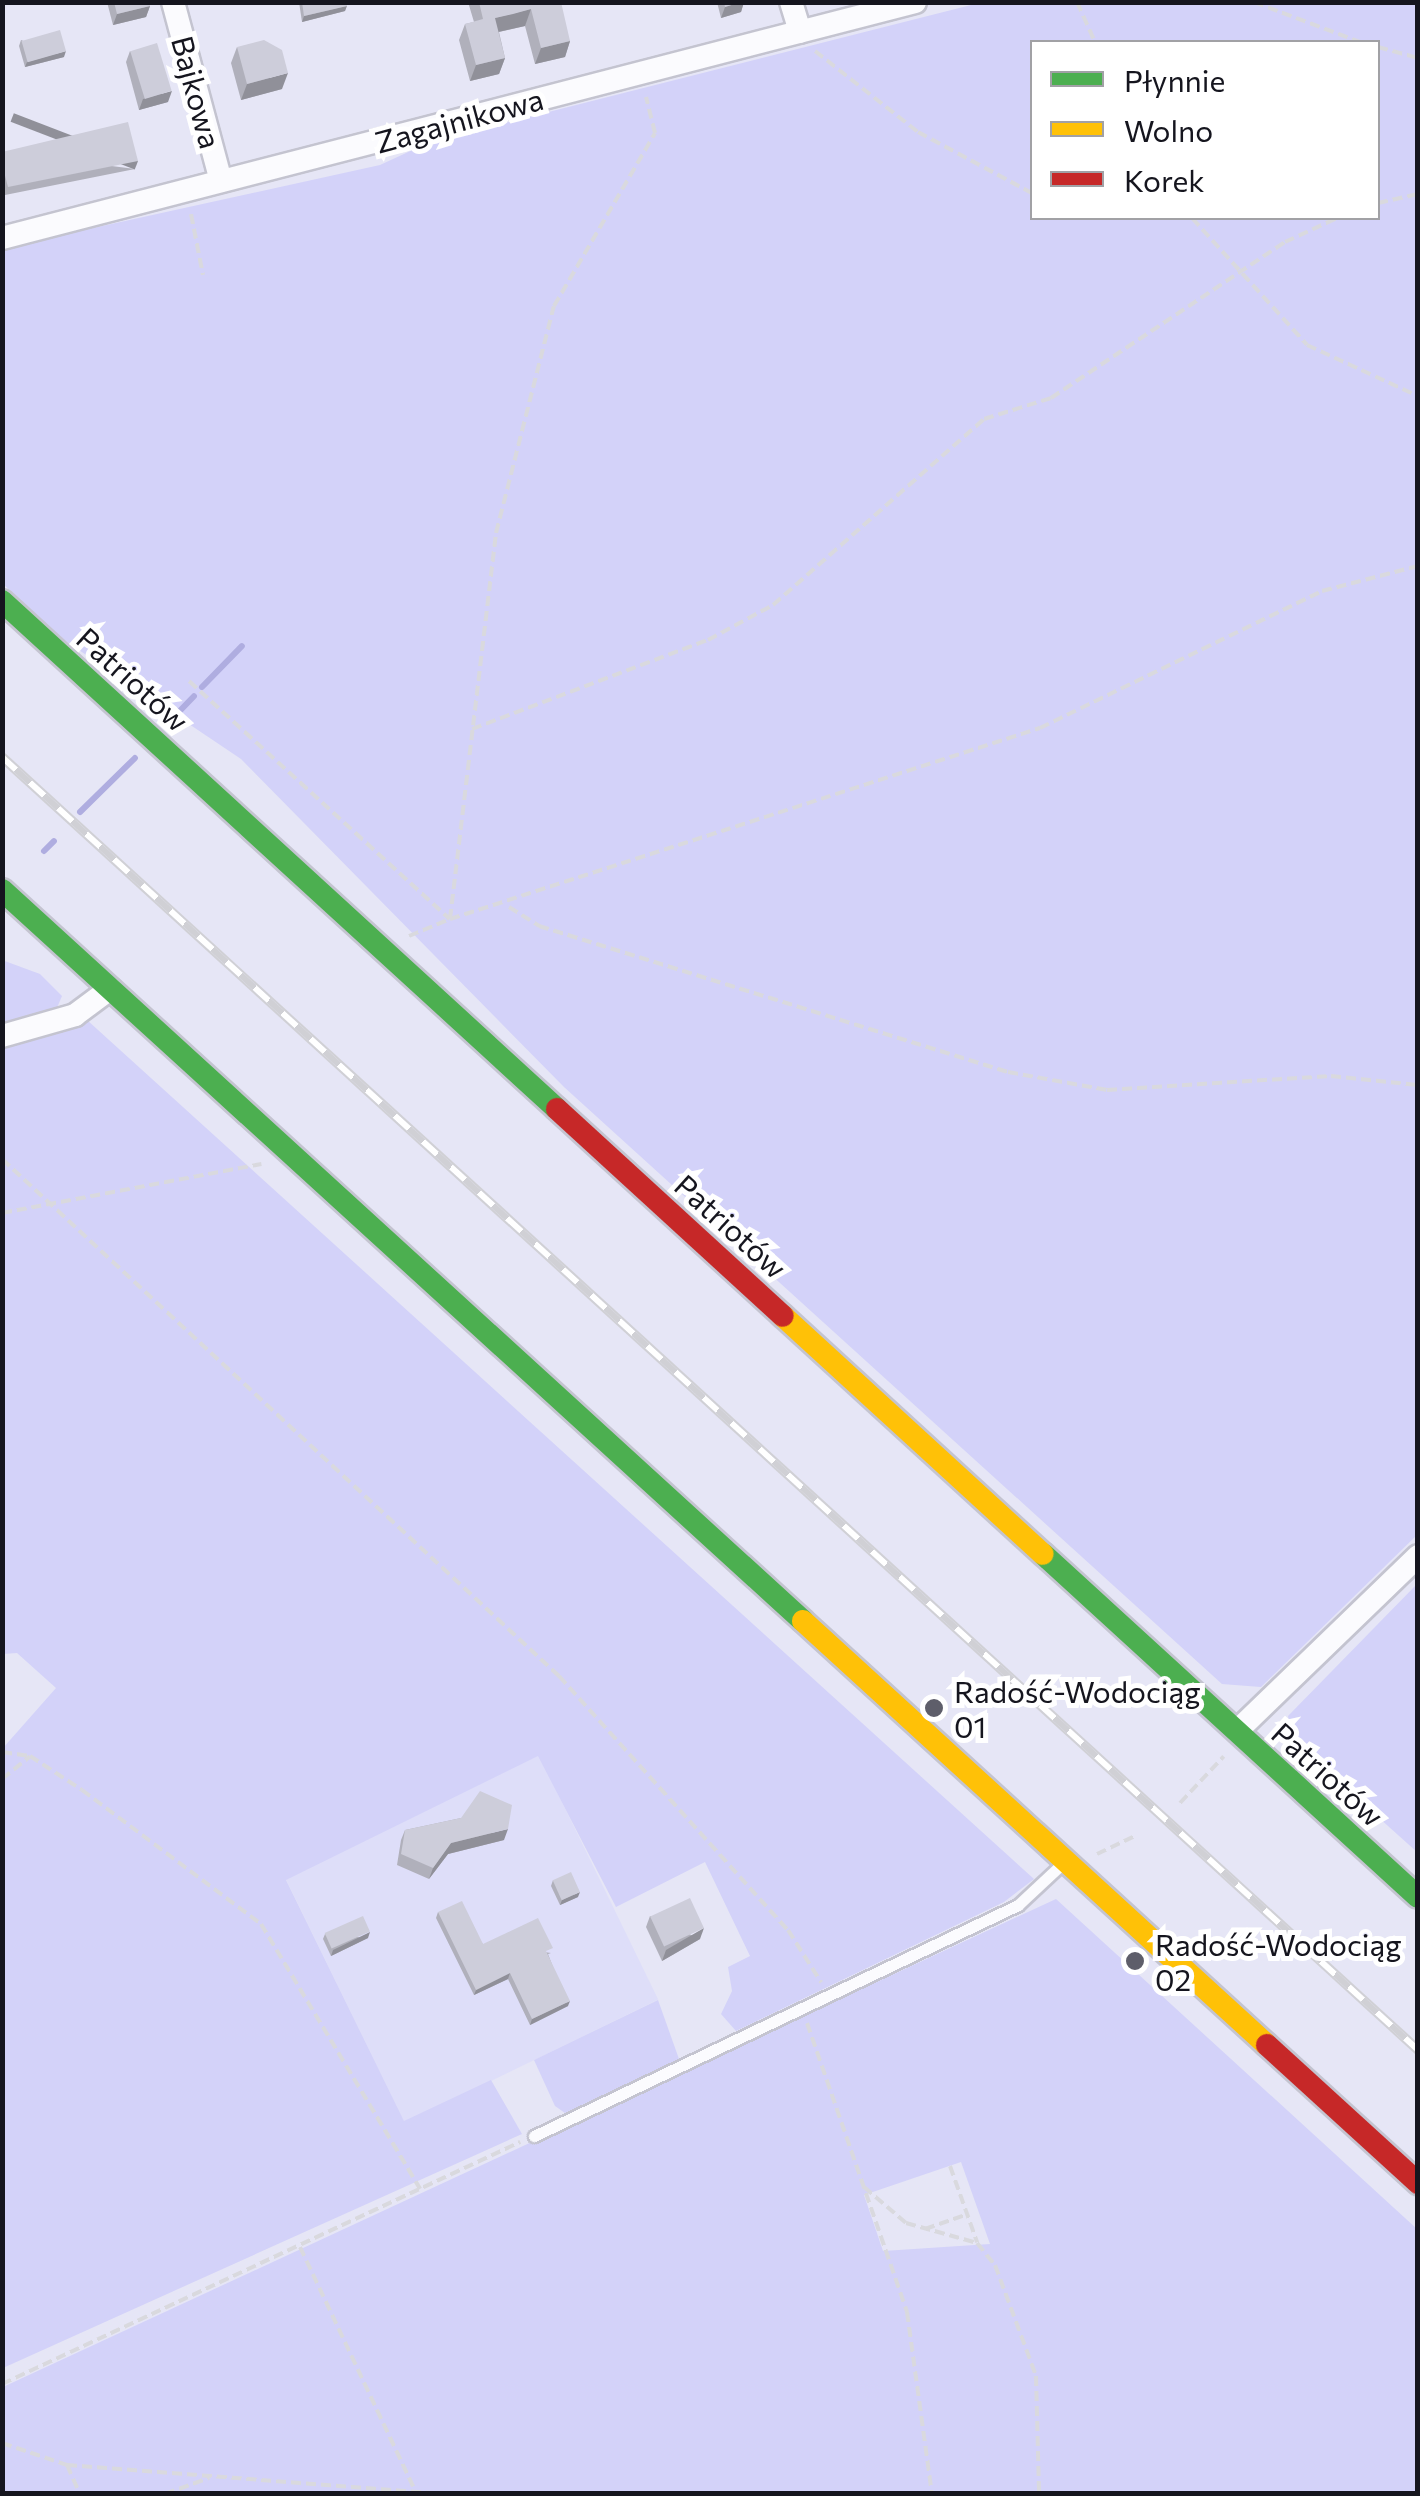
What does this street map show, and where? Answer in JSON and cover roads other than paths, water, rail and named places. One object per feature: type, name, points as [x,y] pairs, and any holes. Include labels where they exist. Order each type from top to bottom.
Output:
[{"type":"main road","name":"Patriotów","points":[[2,601],[1418,1896]]},
{"type":"main road","points":[[2,890],[1418,2184]]},
{"type":"street","name":"Bajkowa","points":[[173,2],[221,181]]},
{"type":"street","points":[[791,2],[800,32]]},
{"type":"street","name":"Zagajnikowa","points":[[2,238],[915,2]]},
{"type":"street","points":[[2,1036],[76,1015],[110,989]]},
{"type":"street","points":[[1237,1731],[1418,1556]]},
{"type":"lane","points":[[534,2136],[1018,1905],[1065,1861]]},
{"type":"waterway","points":[[202,687],[242,646]]},
{"type":"waterway","points":[[171,720],[194,696]]},
{"type":"waterway","points":[[80,812],[135,758]]},
{"type":"waterway","points":[[44,851],[54,841]]},
{"type":"railway","points":[[2,757],[1418,2050]]},
{"type":"place","name":"Radość-Wodociąg 01","points":[[934,1708]]},
{"type":"place","name":"Radość-Wodociąg 02","points":[[1135,1961]]}]
